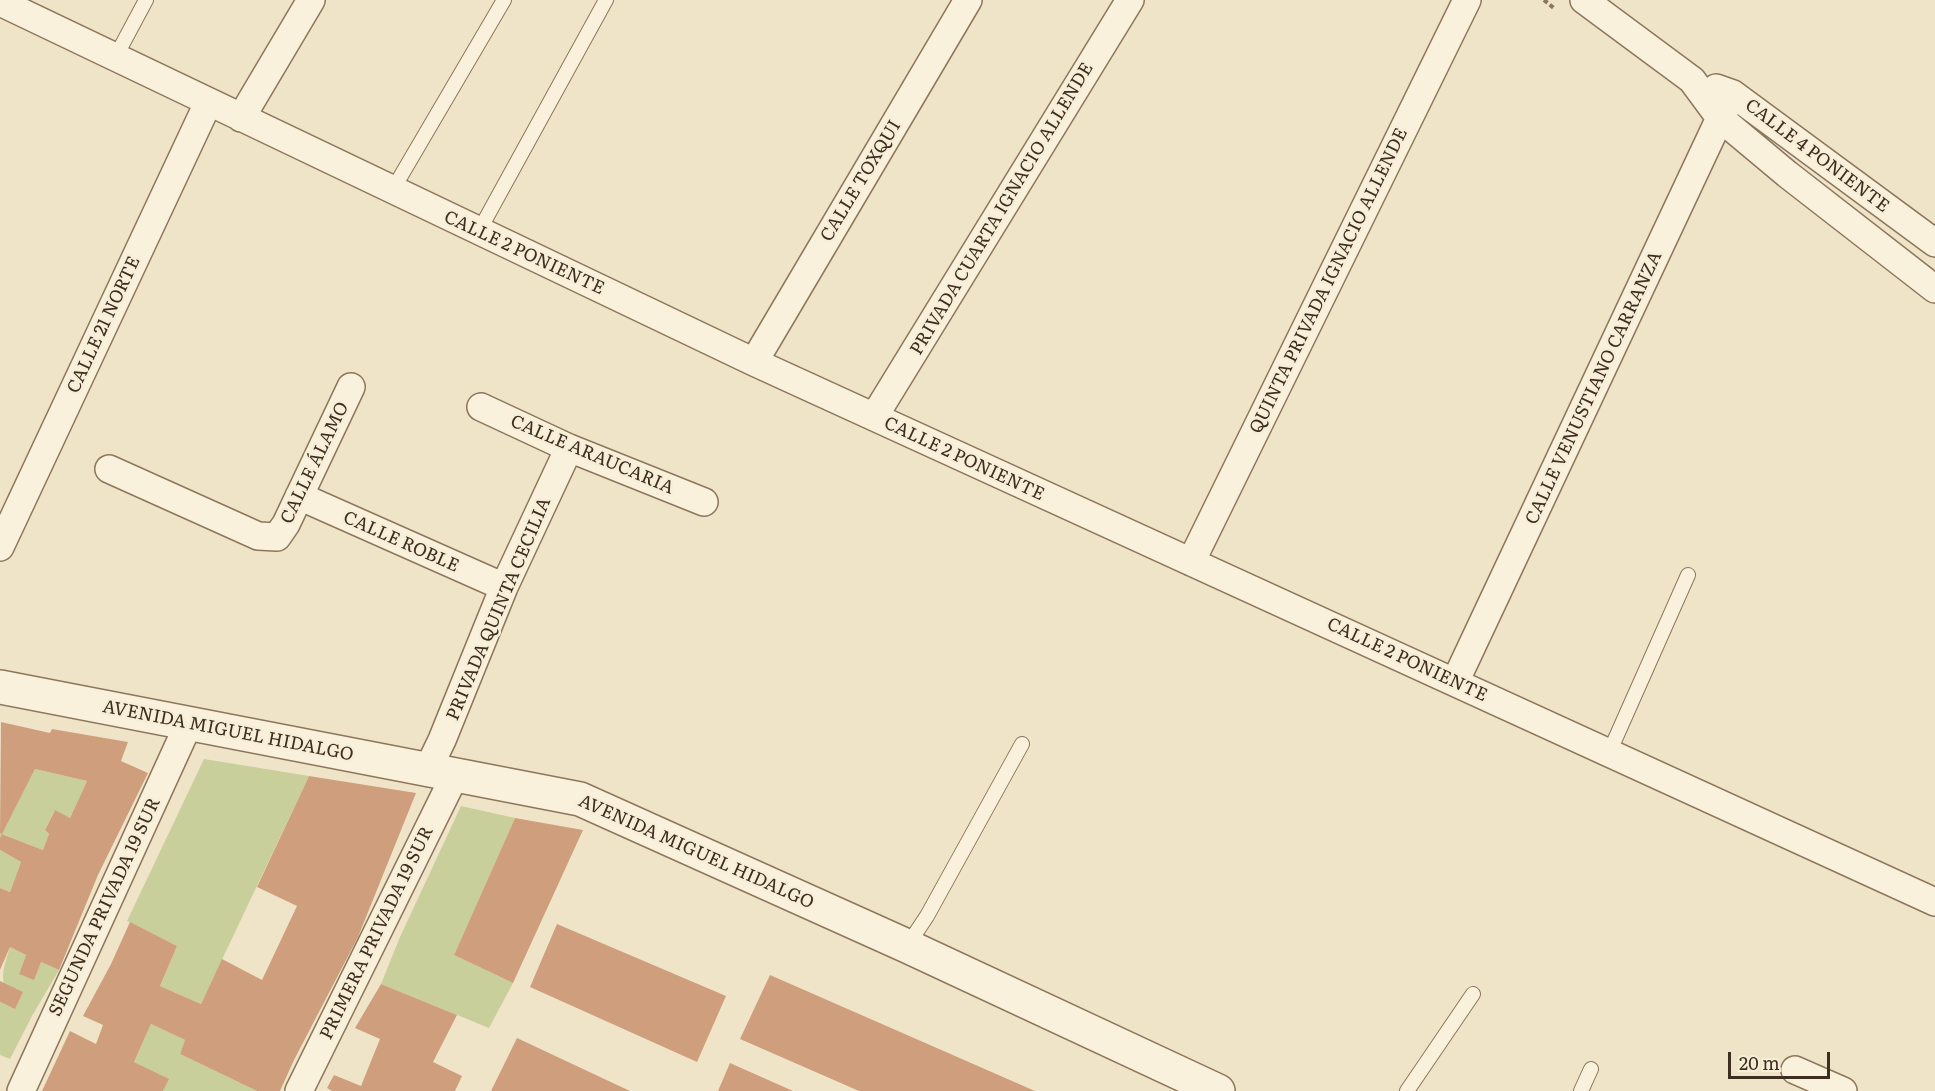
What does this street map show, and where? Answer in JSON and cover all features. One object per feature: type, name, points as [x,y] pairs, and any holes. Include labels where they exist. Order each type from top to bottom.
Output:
[{"type":"street","points":[[241,118],[311,0]]},
{"type":"street","name":"CALLE TOXQUI","points":[[754,362],[968,0]]},
{"type":"street","name":"PRIVADA CUARTA IGNACIO ALLENDE","points":[[874,417],[1130,0]]},
{"type":"street","name":"QUINTA PRIVADA IGNACIO ALLENDE","points":[[1191,562],[1467,0]]},
{"type":"street","name":"CALLE 4 PONIENTE","points":[[1584,0],[1692,80],[1720,118],[1787,174],[1935,289]]},
{"type":"street","name":"CALLE 2 PONIENTE","points":[[0,2],[754,362],[1935,902]]},
{"type":"street","name":"CALLE 4 PONIENTE","points":[[1692,80],[1733,94],[1935,243]]},
{"type":"street","name":"CALLE VENUSTIANO CARRANZA","points":[[1455,682],[1733,94]]},
{"type":"street","name":"CALLE 21 NORTE","points":[[0,547],[208,103]]},
{"type":"street","name":"CALLE ÁLAMO","points":[[109,469],[258,536],[277,537],[286,524],[351,387]]},
{"type":"street","name":"CALLE ARAUCARIA","points":[[481,407],[569,448],[704,502]]},
{"type":"street","name":"PRIVADA QUINTA CECILIA","points":[[442,772],[442,740],[504,587],[569,448]]},
{"type":"street","name":"CALLE ROBLE","points":[[299,496],[504,587]]},
{"type":"street","name":"AVENIDA MIGUEL HIDALGO","points":[[0,687],[580,799],[907,946],[1218,1091]]},
{"type":"street","name":"SEGUNDA PRIVADA 19 SUR","points":[[21,1091],[189,723]]},
{"type":"street","name":"PRIMERA PRIVADA 19 SUR","points":[[299,1091],[442,772]]},
{"type":"street","points":[[1795,1070],[1843,1091]]},
{"type":"lane","points":[[115,58],[146,0]]},
{"type":"lane","points":[[392,190],[504,0]]},
{"type":"lane","points":[[478,231],[606,0]]},
{"type":"lane","points":[[1609,753],[1688,575]]},
{"type":"lane","points":[[907,946],[927,916],[1022,744]]},
{"type":"lane","points":[[1407,1091],[1473,994]]},
{"type":"lane","points":[[1581,1091],[1591,1069]]},
{"type":"green space","points":[[204,759],[309,776],[201,1004],[160,986],[177,946],[127,921]]},
{"type":"green space","points":[[35,769],[87,781],[70,818],[54,811],[45,830],[49,834],[43,850],[3,834],[0,838],[0,833]]},
{"type":"green space","points":[[461,806],[515,818],[454,955],[513,983],[489,1028],[381,984],[400,937]]},
{"type":"green space","points":[[0,850],[21,862],[10,892],[0,888]]},
{"type":"green space","points":[[10,947],[26,955],[19,974],[41,962],[59,970],[10,1059],[0,1055],[0,1002],[15,1009],[3,979],[4,966]]},
{"type":"green space","points":[[151,1024],[185,1040],[180,1054],[257,1091],[163,1091],[168,1079],[134,1062]]},
{"type":"building","points":[[1,722],[50,733],[52,729],[128,742],[121,761],[148,773],[98,875],[59,970],[41,962],[34,980],[19,974],[26,955],[10,947],[0,970],[0,888],[10,892],[21,862],[0,850],[2,834],[0,833]],"holes":[[[35,769],[87,781],[70,818],[55,810],[45,830],[49,834],[43,850],[2,834]]]},
{"type":"building","points":[[309,776],[416,793],[358,937],[280,1091],[257,1091],[180,1054],[185,1040],[151,1024],[134,1062],[169,1079],[163,1091],[42,1091],[70,1031],[96,1044],[103,1025],[83,1016],[130,922],[177,946],[160,986],[201,1004],[222,959],[262,980],[297,906],[257,887]]},
{"type":"building","points":[[515,818],[583,830],[513,983],[454,955]]},
{"type":"building","points":[[557,924],[726,996],[697,1062],[530,987]]},
{"type":"building","points":[[770,975],[1035,1091],[859,1091],[740,1039]]},
{"type":"building","points":[[0,981],[23,992],[15,1009],[0,1002]]},
{"type":"building","points":[[381,984],[457,1015],[433,1062],[462,1076],[455,1091],[332,1091],[327,1088],[334,1075],[361,1086],[380,1039],[355,1028]]},
{"type":"building","points":[[517,1038],[630,1091],[491,1091]]},
{"type":"building","points":[[730,1063],[793,1091],[718,1091]]}]
